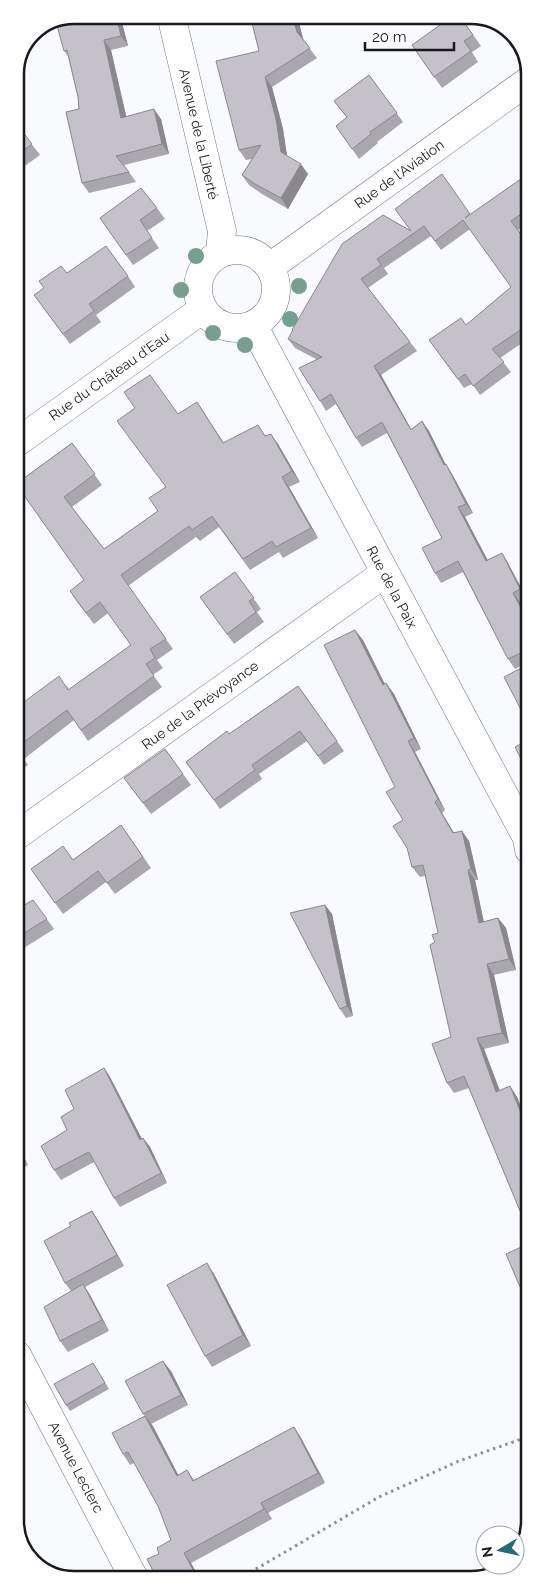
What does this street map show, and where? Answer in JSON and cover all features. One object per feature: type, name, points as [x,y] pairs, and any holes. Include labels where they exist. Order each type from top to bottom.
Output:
[{"type":"street","name":"Avenue de la Liberté","points":[[173,24],[222,232],[220,253]]},
{"type":"street","name":"Rue de l'Aviation","points":[[270,267],[521,87]]},
{"type":"street","points":[[242,249],[253,252],[270,267],[275,279],[276,293],[272,306],[264,317],[253,325],[231,328],[210,318],[203,309],[198,297],[201,271],[209,261],[220,253],[242,249]]},
{"type":"street","name":"Rue du Château d'Eau","points":[[24,437],[203,309]]},
{"type":"street","name":"Rue de la Paix","points":[[253,325],[521,829]]},
{"type":"street","name":"Rue de la Prévoyance","points":[[24,830],[385,573]]},
{"type":"street","name":"Avenue Leclerc","points":[[24,1368],[130,1571]]},
{"type":"path","points":[[253,1571],[379,1497],[458,1461],[521,1439]]},
{"type":"building","points":[[74,24],[118,24],[121,36],[104,40],[121,118],[154,109],[162,144],[116,156],[129,172],[82,183],[66,112],[79,109],[78,97],[67,50],[64,51],[57,27]]},
{"type":"building","points":[[252,24],[295,24],[297,32],[310,48],[265,77],[276,119],[281,152],[301,164],[281,198],[242,175],[261,145],[239,150],[216,61],[259,51]]},
{"type":"building","points":[[441,24],[465,24],[473,35],[464,41],[471,51],[434,77],[412,45]]},
{"type":"building","points":[[369,75],[397,113],[370,132],[371,134],[352,149],[336,126],[347,117],[334,101]]},
{"type":"building","points":[[24,134],[32,144],[24,150]]},
{"type":"building","points":[[442,174],[470,214],[465,218],[521,179],[521,214],[511,221],[521,235],[521,330],[492,349],[504,362],[473,386],[465,374],[458,379],[429,340],[461,318],[466,325],[511,287],[463,220],[435,241],[424,226],[377,259],[381,265],[361,279],[410,342],[374,366],[411,430],[422,421],[466,504],[458,507],[486,561],[502,553],[520,589],[513,593],[521,608],[521,653],[508,659],[458,561],[435,573],[422,548],[442,538],[382,422],[356,438],[331,394],[320,401],[299,368],[322,357],[288,339],[342,244],[383,215],[411,231],[395,209]]},
{"type":"building","points":[[141,188],[157,208],[140,220],[152,238],[126,255],[100,218]]},
{"type":"building","points":[[106,246],[128,276],[89,304],[94,311],[63,334],[34,295],[44,288],[39,281],[61,266],[67,273]]},
{"type":"building","points":[[150,375],[178,414],[197,402],[223,443],[258,425],[265,436],[271,434],[292,471],[282,477],[311,528],[276,547],[272,541],[243,559],[212,516],[192,530],[189,526],[121,575],[166,639],[150,649],[155,658],[146,664],[154,676],[81,730],[67,710],[24,742],[24,702],[59,676],[68,690],[131,645],[100,602],[86,613],[70,591],[84,580],[24,495],[24,478],[72,443],[95,474],[64,497],[104,549],[158,511],[149,498],[166,487],[117,421],[135,408],[124,392]]},
{"type":"building","points":[[235,572],[254,598],[249,601],[256,612],[227,634],[200,597]]},
{"type":"building","points":[[355,630],[383,685],[386,683],[414,738],[408,741],[438,799],[435,802],[453,833],[462,831],[471,869],[468,870],[479,923],[498,918],[509,959],[487,964],[502,1033],[477,1038],[496,1092],[510,1086],[521,1113],[520,1211],[464,1076],[447,1083],[432,1044],[451,1037],[430,945],[435,942],[432,935],[438,933],[423,865],[412,867],[407,848],[393,826],[403,820],[386,792],[395,787],[324,645]]},
{"type":"building","points":[[521,668],[521,710],[504,677]]},
{"type":"building","points":[[298,686],[337,741],[318,756],[300,731],[252,765],[255,770],[214,800],[186,762],[227,731],[229,734]]},
{"type":"building","points":[[521,744],[521,759],[515,747]]},
{"type":"building","points":[[165,749],[183,774],[143,803],[124,778]]},
{"type":"building","points":[[121,825],[143,857],[107,883],[98,871],[55,903],[31,869],[63,846],[73,860]]},
{"type":"building","points":[[33,900],[47,919],[24,933],[24,905]]},
{"type":"building","points":[[325,905],[347,1006],[340,1009],[290,913]]},
{"type":"building","points":[[104,1068],[140,1140],[143,1138],[161,1173],[114,1198],[89,1152],[54,1170],[41,1146],[67,1130],[61,1117],[74,1109],[65,1090]]},
{"type":"building","points":[[92,1211],[117,1255],[65,1283],[44,1241],[71,1226],[69,1223]]},
{"type":"building","points":[[521,1247],[521,1287],[520,1287],[506,1254]]},
{"type":"building","points":[[207,1263],[243,1335],[205,1356],[167,1285]]},
{"type":"building","points":[[83,1284],[102,1320],[60,1341],[44,1307]]},
{"type":"building","points":[[163,1361],[181,1395],[143,1414],[125,1381]]},
{"type":"building","points":[[93,1363],[105,1383],[66,1405],[54,1384]]},
{"type":"building","points":[[145,1416],[177,1476],[187,1470],[193,1481],[294,1427],[318,1473],[261,1503],[264,1509],[184,1553],[193,1570],[153,1571],[147,1559],[159,1554],[157,1548],[171,1540],[158,1506],[128,1452],[123,1454],[112,1433]]}]
